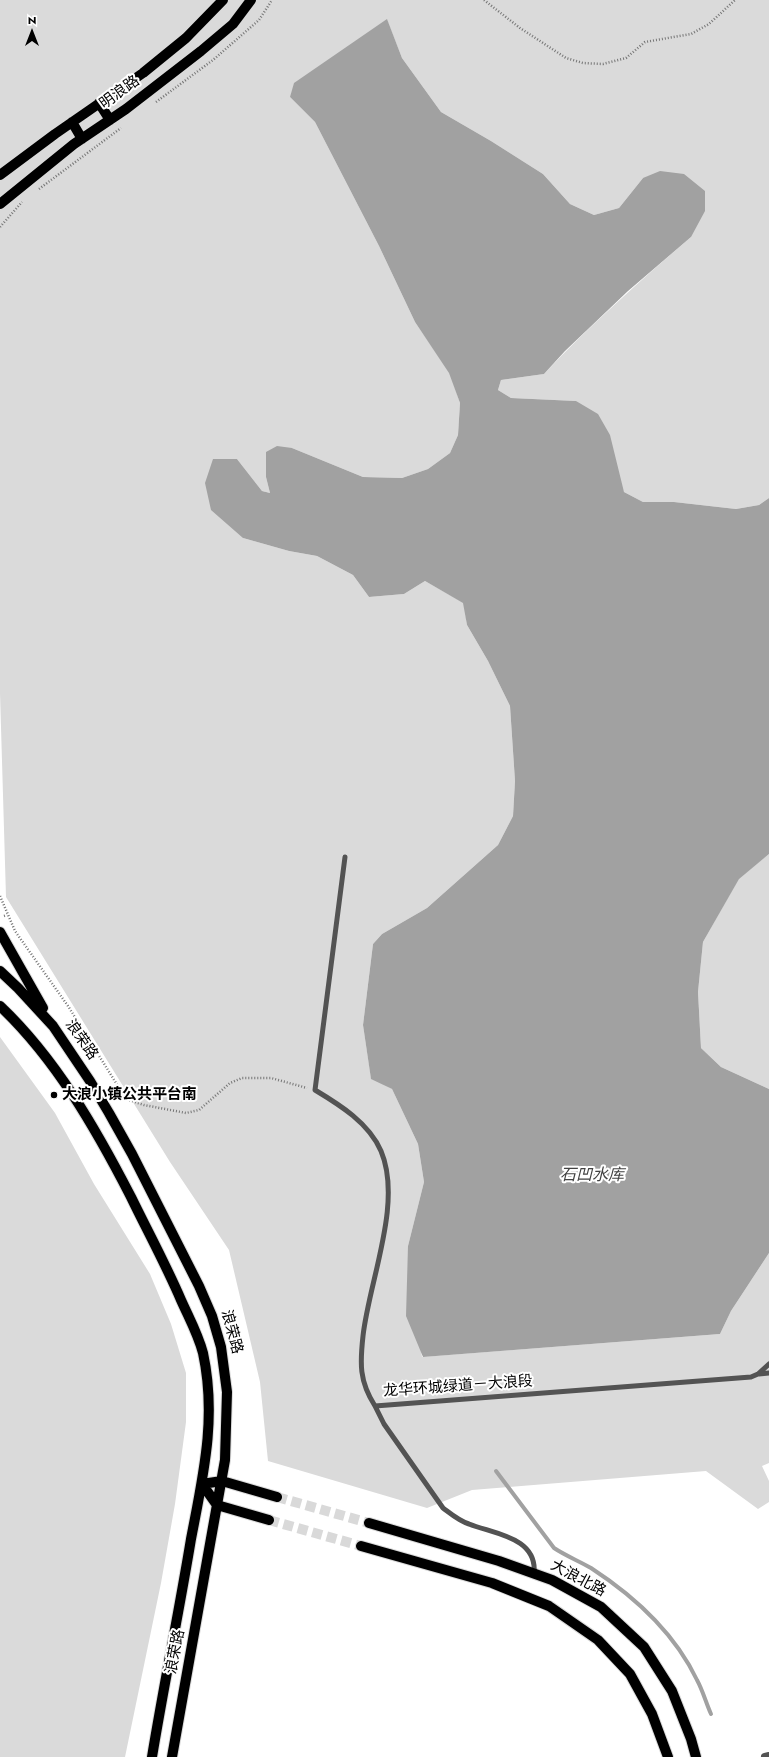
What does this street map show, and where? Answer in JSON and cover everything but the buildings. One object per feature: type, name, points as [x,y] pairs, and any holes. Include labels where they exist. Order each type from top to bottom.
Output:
[{"type":"main road","name":"明浪路","points":[[0,175],[16,161],[143,73],[186,38],[223,0]]},
{"type":"main road","name":"明浪路","points":[[0,204],[30,178],[110,120],[233,24],[251,0]]},
{"type":"main road","points":[[99,103],[110,120]]},
{"type":"main road","points":[[72,122],[82,139]]},
{"type":"main road","points":[[0,932],[53,1026]]},
{"type":"main road","name":"浪荣路","points":[[0,971],[53,1026],[90,1081],[132,1154],[199,1286],[212,1316],[221,1347],[227,1392],[226,1436],[222,1481],[172,1757]]},
{"type":"main road","name":"浪荣路","points":[[0,1006],[17,1022],[36,1046],[82,1109],[108,1152],[163,1261],[198,1336],[206,1372],[209,1407],[206,1464],[152,1757]]},
{"type":"main road","points":[[269,1520],[218,1506],[202,1484],[222,1481],[277,1497]]},
{"type":"main road","name":"大浪北路","points":[[369,1524],[499,1561],[552,1580],[601,1607],[644,1647],[672,1691],[691,1739],[696,1757]]},
{"type":"main road","points":[[361,1546],[492,1583],[549,1606],[598,1640],[630,1674],[652,1714],[668,1757]]},
{"type":"lane","points":[[315,1090],[345,857]]},
{"type":"lane","name":"龙华环城绿道－大浪段","points":[[315,1090],[352,1114],[372,1136],[381,1151],[388,1182],[385,1227],[365,1315],[361,1355],[362,1373],[366,1392],[374,1406],[750,1377],[758,1374],[769,1373]]},
{"type":"lane","points":[[758,1374],[769,1364]]},
{"type":"lane","points":[[374,1406],[384,1424],[443,1508],[468,1524],[509,1536],[520,1542],[528,1550],[533,1559],[534,1574]]},
{"type":"path","points":[[484,0],[520,28],[566,58],[583,63],[603,64],[626,58],[645,42],[691,34],[709,24],[735,0]]},
{"type":"path","points":[[0,896],[7,915],[26,948],[68,1006],[126,1099],[144,1105],[186,1113],[199,1110],[230,1083],[242,1078],[270,1078],[315,1090]]},
{"type":"shaded area","points":[[0,0],[769,0],[769,498],[759,505],[736,509],[674,502],[643,502],[624,492],[576,401],[511,398],[498,390],[501,380],[544,374],[597,321],[691,237],[643,178],[619,208],[594,215],[570,204],[543,174],[441,112],[402,58],[387,20],[290,97],[315,122],[379,246],[415,322],[450,373],[460,403],[458,435],[450,453],[428,469],[402,478],[363,477],[292,448],[266,477],[270,493],[262,491],[237,459],[243,538],[289,551],[317,556],[353,575],[369,597],[404,594],[425,581],[464,603],[467,625],[488,661],[510,706],[515,781],[513,816],[498,845],[427,908],[382,934],[373,944],[363,1025],[371,1078],[392,1089],[418,1144],[424,1182],[408,1246],[422,1357],[720,1334],[731,1311],[769,1253],[769,1463],[762,1466],[769,1481],[769,1502],[758,1509],[706,1471],[472,1490],[427,1508],[268,1461],[260,1382],[229,1250],[170,1162],[6,897],[0,693]]},
{"type":"shaded area","points":[[769,854],[769,1089],[721,1067],[701,1048],[698,992],[703,942],[739,878]]},
{"type":"shaded area","points":[[0,1037],[55,1113],[94,1184],[150,1274],[171,1324],[186,1373],[186,1422],[175,1504],[161,1583],[125,1757],[0,1757]]},
{"type":"water","name":"石凹水库","points":[[387,19],[402,58],[441,112],[543,174],[570,204],[594,215],[619,208],[643,178],[660,171],[684,174],[705,191],[705,211],[691,237],[628,291],[565,351],[544,374],[501,380],[498,390],[511,398],[576,401],[598,414],[610,435],[624,492],[643,502],[674,502],[736,509],[759,505],[769,498],[769,854],[739,879],[703,942],[698,992],[701,1048],[721,1067],[769,1089],[769,1253],[731,1311],[720,1334],[423,1357],[406,1316],[408,1246],[424,1182],[418,1144],[392,1089],[371,1079],[363,1025],[373,944],[382,934],[427,908],[498,845],[513,816],[515,781],[510,706],[488,661],[467,625],[463,603],[425,581],[404,594],[369,597],[353,575],[317,556],[289,551],[243,538],[211,510],[205,483],[213,459],[237,459],[262,491],[270,493],[266,477],[266,452],[277,446],[292,448],[363,477],[402,478],[428,469],[450,453],[458,435],[460,403],[449,373],[415,322],[379,246],[315,122],[290,97],[294,83]]},
{"type":"waterway","points":[[496,1471],[554,1548],[591,1568],[607,1579],[652,1617],[688,1663],[699,1684],[711,1714]]},
{"type":"tunnel","points":[[277,1497],[369,1523]]},
{"type":"tunnel","points":[[269,1520],[361,1546]]},
{"type":"place","name":"大浪小镇公共平台南","points":[[54,1095]]}]
